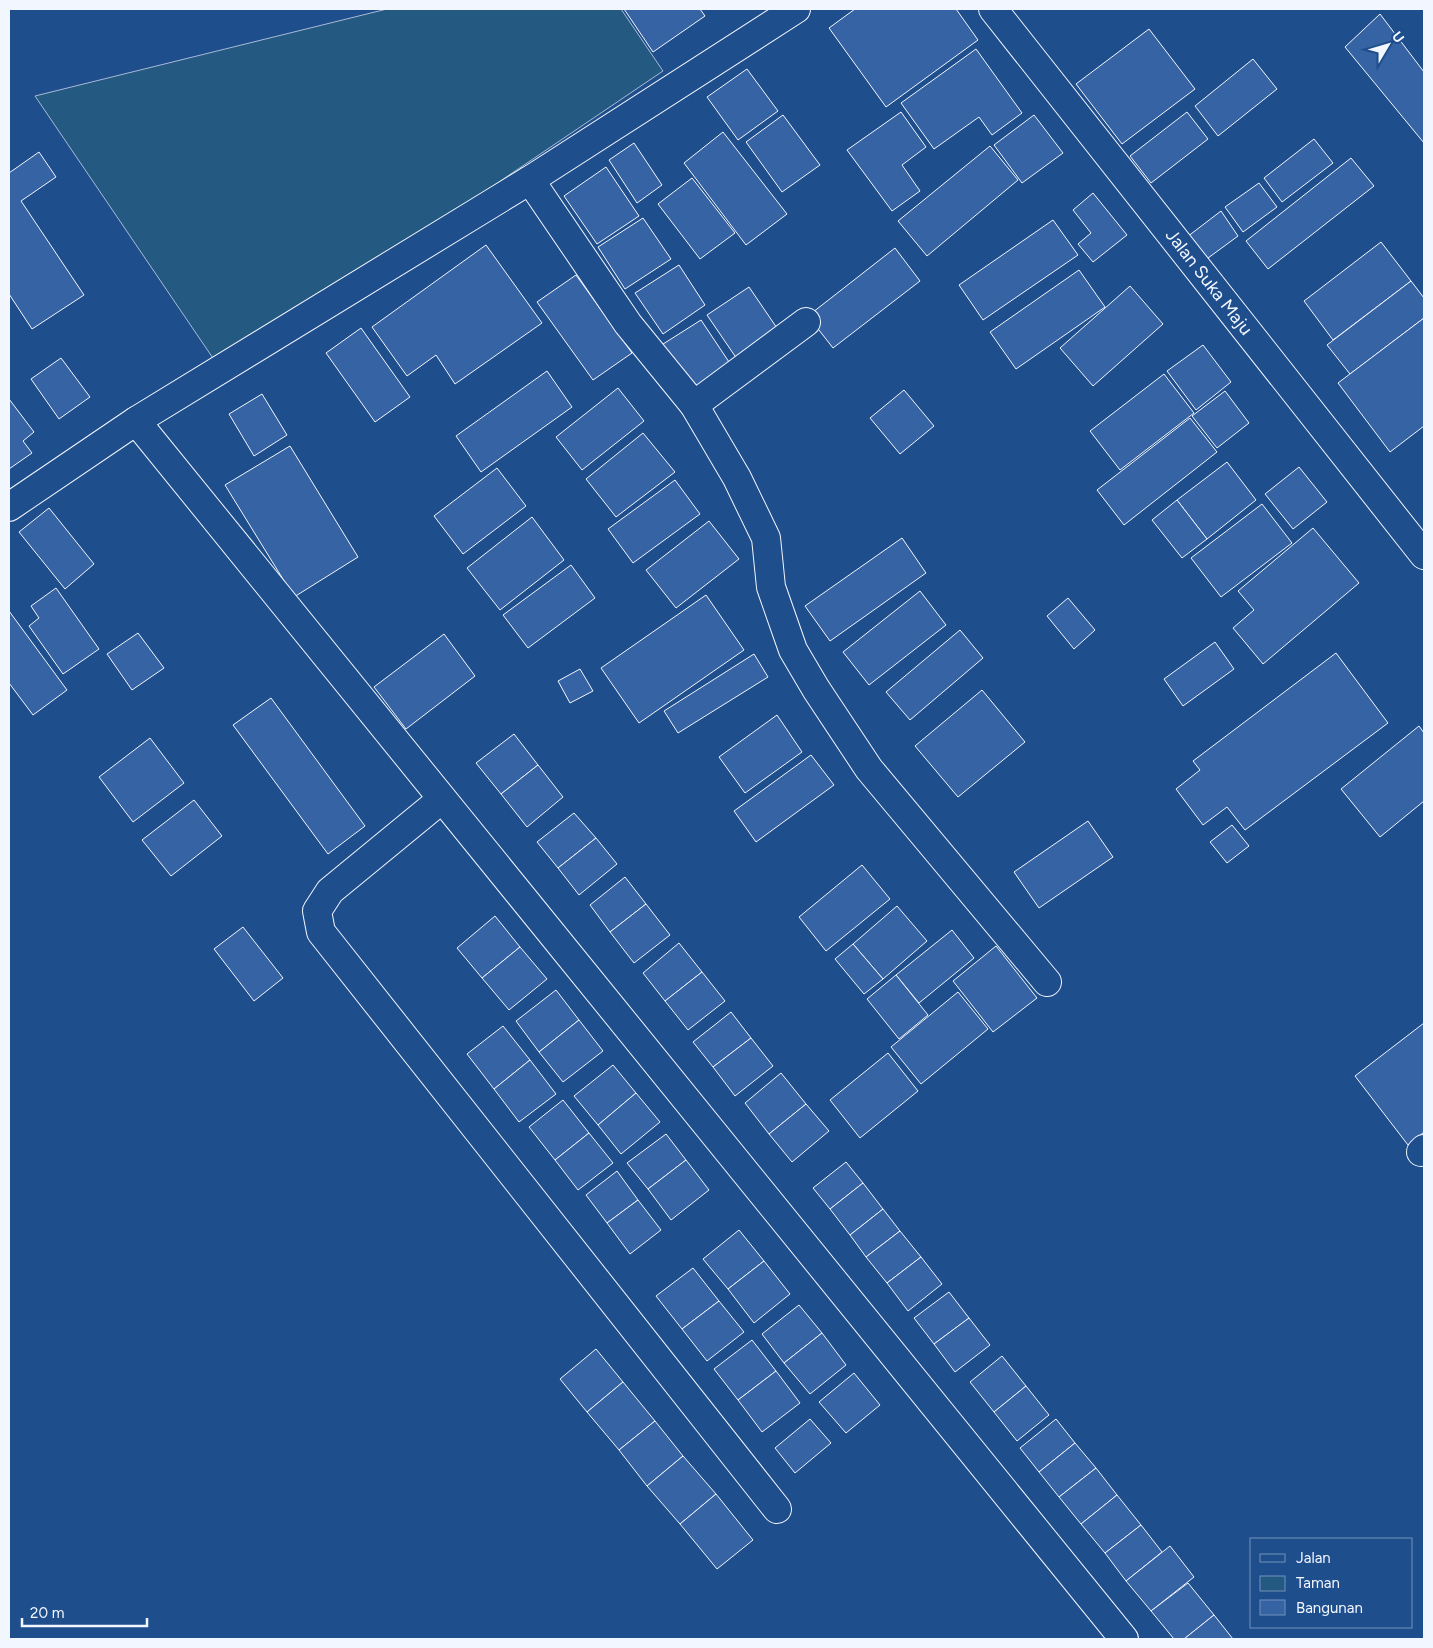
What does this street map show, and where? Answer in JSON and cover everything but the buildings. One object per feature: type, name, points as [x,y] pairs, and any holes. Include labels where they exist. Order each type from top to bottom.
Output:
[{"type":"street","points":[[9,507],[136,421],[530,180],[796,9]]},
{"type":"street","name":"Jalan Suka Maju","points":[[993,9],[1424,555]]},
{"type":"street","points":[[530,180],[628,324],[694,405],[737,478],[766,538],[771,587],[793,650],[816,689],[869,769],[1047,982]]},
{"type":"street","points":[[694,405],[806,322]]},
{"type":"street","points":[[136,421],[1124,1639]]},
{"type":"street","points":[[442,800],[330,891],[317,911],[321,932],[777,1509]]},
{"type":"green space","points":[[387,9],[621,9],[663,71],[221,370],[35,96]]}]
